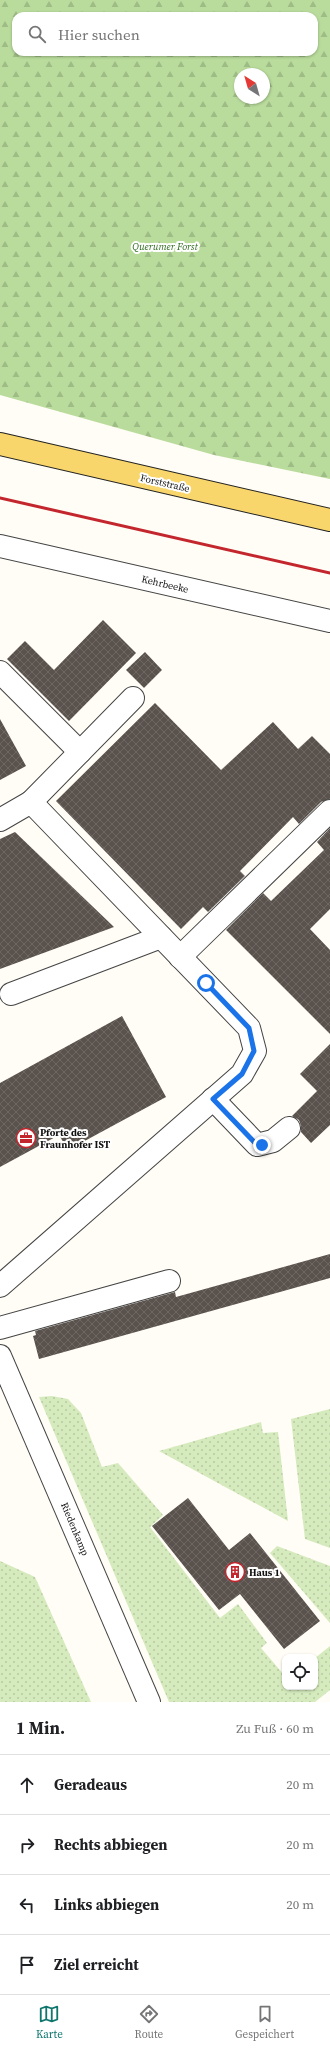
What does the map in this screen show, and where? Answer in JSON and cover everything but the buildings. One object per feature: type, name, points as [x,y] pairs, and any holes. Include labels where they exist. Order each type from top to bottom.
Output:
[{"type":"main road","name":"Forststraße","points":[[0,444],[330,520]]},
{"type":"street","name":"Kehrbeeke","points":[[0,546],[330,621]]},
{"type":"street","points":[[0,672],[80,752]]},
{"type":"street","points":[[0,820],[31,802],[133,698]]},
{"type":"street","points":[[0,1286],[242,1074],[254,1051],[249,1028],[31,802]]},
{"type":"street","points":[[180,957],[330,811]]},
{"type":"street","points":[[11,994],[161,937]]},
{"type":"street","points":[[213,1099],[257,1145],[273,1141],[289,1128]]},
{"type":"street","points":[[0,1328],[169,1281]]},
{"type":"street","name":"Riedenkamp","points":[[0,1356],[149,1702]]},
{"type":"green space","name":"Querumer Forst","points":[[0,0],[330,0],[330,479],[214,455],[0,395]]},
{"type":"green space","points":[[52,1396],[68,1399],[81,1413],[102,1467],[118,1463],[163,1515],[150,1527],[220,1618],[238,1604],[267,1643],[261,1648],[282,1672],[282,1690],[318,1690],[318,1656],[330,1646],[330,1690],[315,1702],[169,1702],[39,1397]]},
{"type":"green space","points":[[330,1409],[330,1548],[305,1539],[291,1419]]},
{"type":"green space","points":[[261,1422],[263,1433],[278,1432],[288,1521],[159,1451]]},
{"type":"green space","points":[[277,1546],[330,1566],[330,1623],[270,1553]]},
{"type":"green space","points":[[0,1561],[35,1577],[91,1702],[0,1702]]},
{"type":"railway","points":[[0,498],[330,573]]},
{"type":"place","name":"Pforte des Fraunhofer IST","points":[[26,1138]]},
{"type":"place","name":"Haus 1","points":[[235,1572]]},
{"type":"route","points":[[206,983],[249,1028],[254,1051],[242,1074],[213,1099],[257,1145],[262,1145]]}]
